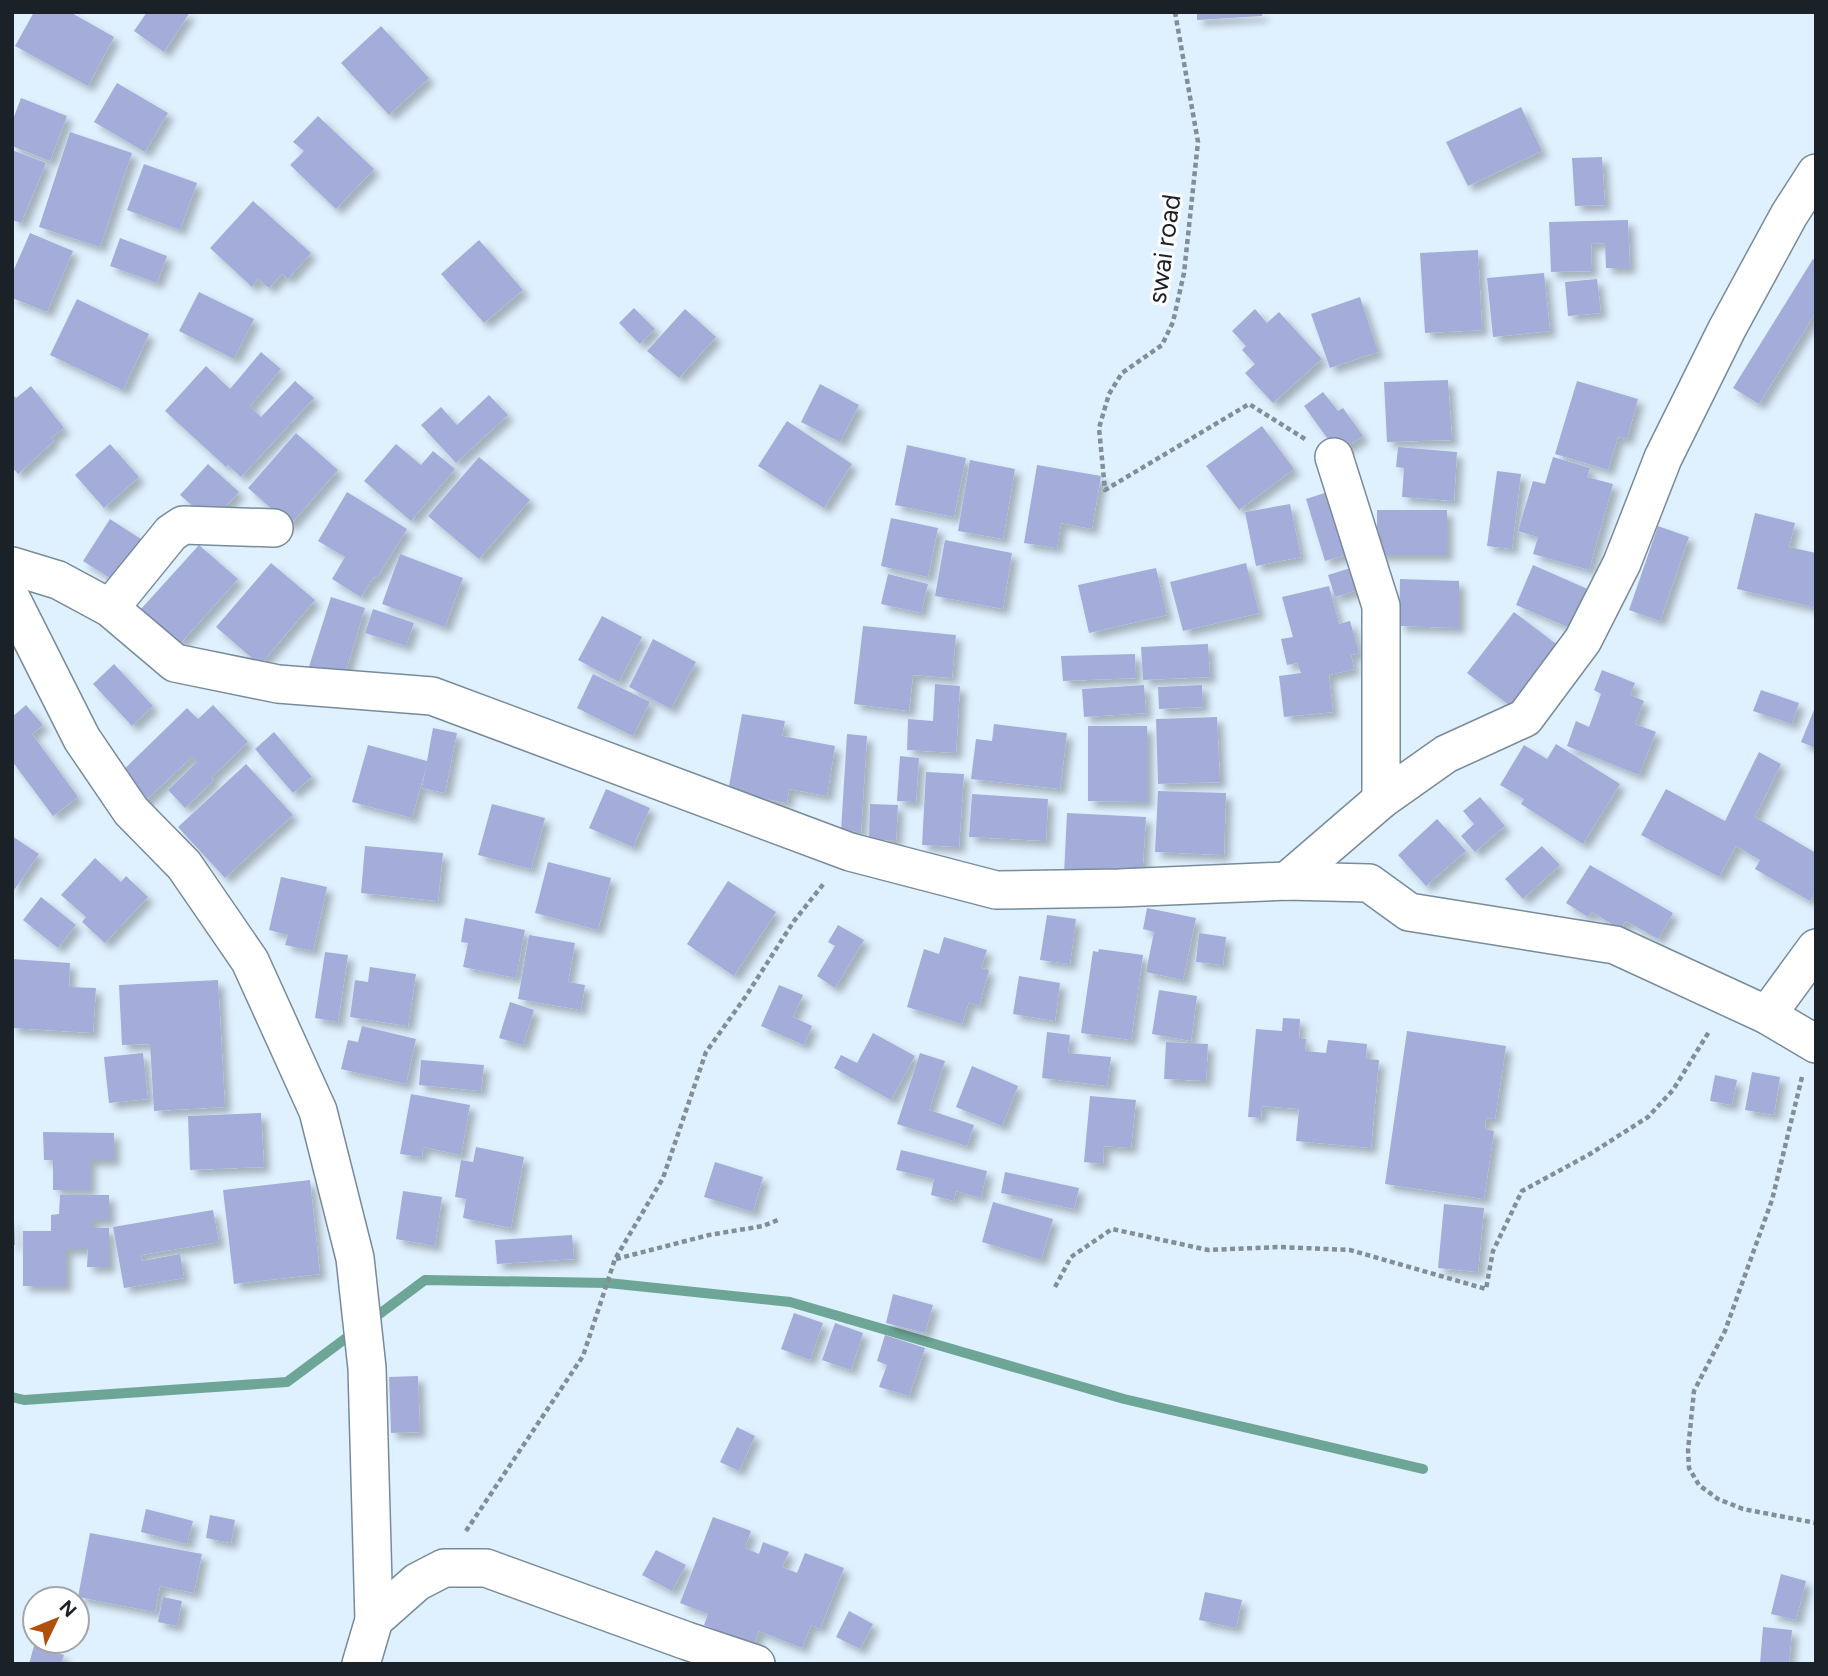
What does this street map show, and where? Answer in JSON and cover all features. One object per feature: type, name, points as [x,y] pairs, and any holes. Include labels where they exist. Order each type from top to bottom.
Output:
[{"type":"street","points":[[1287,881],[1381,800],[1446,754],[1525,718],[1583,639],[1622,563],[1663,458],[1727,329],[1789,215],[1816,173]]},
{"type":"street","points":[[1334,457],[1381,606],[1381,800]]},
{"type":"street","points":[[110,608],[171,533],[183,525],[274,528]]},
{"type":"street","points":[[12,566],[58,580],[110,608],[175,663],[278,684],[432,696],[850,852],[996,890],[1287,881],[1369,883],[1409,912],[1615,945],[1767,1015],[1813,1043]]},
{"type":"street","points":[[12,600],[82,739],[131,811],[184,865],[250,961],[318,1111],[355,1258],[367,1368],[373,1620],[361,1664]]},
{"type":"street","points":[[1767,1015],[1816,948]]},
{"type":"street","points":[[373,1620],[417,1582],[444,1568],[486,1568],[756,1664]]},
{"type":"path","name":"swai road","points":[[1175,12],[1198,142],[1184,273],[1173,322],[1162,345],[1122,373],[1109,394],[1099,428],[1105,490],[1249,404],[1334,457]]},
{"type":"path","points":[[444,1568],[478,1510],[583,1356],[615,1259],[663,1178],[706,1052],[794,921],[850,852]]},
{"type":"path","points":[[1055,1287],[1071,1257],[1112,1229],[1208,1250],[1279,1247],[1350,1251],[1486,1289],[1493,1251],[1522,1191],[1590,1154],[1648,1117],[1674,1090],[1728,999]]},
{"type":"path","points":[[1813,1043],[1772,1200],[1725,1331],[1694,1391],[1688,1450],[1689,1468],[1699,1485],[1718,1499],[1743,1509],[1816,1522]]},
{"type":"path","points":[[615,1259],[709,1235],[764,1226],[778,1220]]},
{"type":"building","points":[[34,12],[70,12],[114,37],[88,86],[15,46]]},
{"type":"building","points":[[147,12],[190,12],[164,52],[134,31]]},
{"type":"building","points":[[1197,12],[1262,12],[1262,16],[1197,20]]},
{"type":"building","points":[[381,26],[429,78],[389,115],[341,63]]},
{"type":"building","points":[[117,83],[168,113],[145,152],[94,122]]},
{"type":"building","points":[[21,98],[67,116],[50,161],[12,146],[12,122]]},
{"type":"building","points":[[1521,107],[1542,151],[1468,186],[1446,142]]},
{"type":"building","points":[[318,116],[374,169],[336,209],[290,165],[304,151],[293,142]]},
{"type":"building","points":[[70,132],[132,153],[100,247],[39,227]]},
{"type":"building","points":[[12,150],[46,163],[21,223],[12,220]]},
{"type":"building","points":[[1602,157],[1605,205],[1575,206],[1572,158]]},
{"type":"building","points":[[144,164],[197,183],[180,230],[127,210]]},
{"type":"building","points":[[253,201],[311,253],[288,279],[282,274],[269,288],[258,279],[252,287],[210,248]]},
{"type":"building","points":[[1628,220],[1630,268],[1606,268],[1605,243],[1591,244],[1592,271],[1551,272],[1549,222]]},
{"type":"building","points":[[30,233],[73,251],[47,312],[12,298],[12,274]]},
{"type":"building","points":[[120,238],[167,256],[157,283],[110,266]]},
{"type":"building","points":[[479,240],[523,290],[484,323],[441,274]]},
{"type":"building","points":[[1478,250],[1482,330],[1425,333],[1420,253]]},
{"type":"building","points":[[1813,259],[1816,260],[1816,312],[1759,404],[1733,388]]},
{"type":"building","points":[[1544,273],[1550,331],[1493,337],[1487,278]]},
{"type":"building","points":[[1597,279],[1601,313],[1568,316],[1565,282]]},
{"type":"building","points":[[199,292],[254,319],[234,359],[179,331]]},
{"type":"building","points":[[1360,297],[1378,352],[1330,368],[1311,314]]},
{"type":"building","points":[[77,299],[149,334],[123,390],[50,355]]},
{"type":"building","points":[[634,308],[655,329],[640,344],[619,323]]},
{"type":"building","points":[[685,309],[716,337],[679,378],[647,351]]},
{"type":"building","points":[[1255,309],[1267,323],[1279,312],[1322,359],[1273,403],[1245,373],[1255,364],[1242,350],[1246,346],[1232,331]]},
{"type":"building","points":[[261,352],[281,369],[250,406],[261,417],[295,381],[314,398],[241,477],[228,465],[226,467],[165,411],[206,366],[230,389]]},
{"type":"building","points":[[1448,380],[1452,440],[1387,442],[1384,382]]},
{"type":"building","points":[[1577,381],[1638,399],[1627,439],[1618,437],[1608,470],[1555,454]]},
{"type":"building","points":[[820,384],[859,405],[840,442],[801,422]]},
{"type":"building","points":[[31,386],[64,428],[51,438],[54,441],[18,474],[12,467],[12,394],[16,398]]},
{"type":"building","points":[[1323,392],[1338,411],[1343,408],[1363,436],[1338,453],[1304,406]]},
{"type":"building","points":[[489,395],[508,415],[456,463],[421,425],[441,407],[457,425]]},
{"type":"building","points":[[787,421],[852,464],[824,508],[758,466]]},
{"type":"building","points":[[1262,426],[1294,469],[1239,510],[1206,466]]},
{"type":"building","points":[[296,433],[338,470],[290,525],[248,488]]},
{"type":"building","points":[[110,444],[139,477],[104,508],[75,475]]},
{"type":"building","points":[[396,444],[421,465],[433,451],[455,469],[411,521],[364,481]]},
{"type":"building","points":[[907,445],[966,458],[954,517],[895,505]]},
{"type":"building","points":[[1398,447],[1457,452],[1454,501],[1402,497],[1404,468],[1396,467]]},
{"type":"building","points":[[479,457],[530,500],[479,559],[428,516]]},
{"type":"building","points":[[1553,457],[1590,468],[1587,477],[1613,484],[1589,570],[1533,554],[1538,537],[1518,531],[1533,481],[1545,484]]},
{"type":"building","points":[[970,460],[1015,469],[1003,539],[958,531]]},
{"type":"building","points":[[208,464],[239,492],[211,522],[180,495]]},
{"type":"building","points":[[1037,465],[1101,476],[1092,529],[1061,523],[1057,548],[1024,543]]},
{"type":"building","points":[[1497,471],[1521,474],[1512,549],[1487,546]]},
{"type":"building","points":[[1337,489],[1356,552],[1325,561],[1306,499]]},
{"type":"building","points":[[347,492],[407,529],[377,578],[374,577],[361,597],[332,579],[345,557],[318,541]]},
{"type":"building","points":[[1290,504],[1301,557],[1256,566],[1245,512]]},
{"type":"building","points":[[1377,510],[1447,510],[1447,555],[1377,555]]},
{"type":"building","points":[[1755,513],[1795,523],[1789,547],[1816,553],[1816,608],[1737,589]]},
{"type":"building","points":[[891,518],[938,528],[928,577],[881,566]]},
{"type":"building","points":[[110,519],[147,543],[121,585],[83,561]]},
{"type":"building","points":[[1658,526],[1689,537],[1660,621],[1629,610]]},
{"type":"building","points":[[945,540],[1012,553],[1003,609],[935,596]]},
{"type":"building","points":[[199,545],[238,579],[180,644],[141,609]]},
{"type":"building","points":[[400,554],[463,578],[445,627],[382,604]]},
{"type":"building","points":[[271,563],[315,600],[260,665],[216,627]]},
{"type":"building","points":[[1246,563],[1259,613],[1183,631],[1170,582]]},
{"type":"building","points":[[1360,565],[1367,587],[1335,597],[1328,575]]},
{"type":"building","points":[[1533,565],[1592,591],[1575,630],[1516,605]]},
{"type":"building","points":[[1156,568],[1167,615],[1089,633],[1078,585]]},
{"type":"building","points":[[888,574],[928,584],[921,613],[881,604]]},
{"type":"building","points":[[1400,579],[1459,581],[1459,628],[1399,626]]},
{"type":"building","points":[[1329,586],[1339,624],[1350,621],[1359,653],[1351,655],[1354,669],[1329,675],[1333,712],[1284,717],[1279,676],[1301,673],[1297,663],[1287,665],[1281,639],[1293,637],[1282,597]]},
{"type":"building","points":[[331,597],[365,608],[342,684],[307,673]]},
{"type":"building","points":[[373,609],[414,623],[406,646],[365,633]]},
{"type":"building","points":[[1514,612],[1564,650],[1517,711],[1467,673]]},
{"type":"building","points":[[602,616],[642,637],[619,682],[578,660]]},
{"type":"building","points":[[863,626],[956,635],[952,678],[913,675],[909,711],[854,704]]},
{"type":"building","points":[[653,639],[696,662],[671,709],[629,687]]},
{"type":"building","points":[[1208,644],[1210,677],[1143,680],[1141,647]]},
{"type":"building","points":[[1135,654],[1136,678],[1063,681],[1061,656]]},
{"type":"building","points":[[114,664],[153,706],[132,726],[93,684]]},
{"type":"building","points":[[1602,670],[1635,683],[1630,695],[1644,701],[1635,724],[1656,732],[1639,775],[1567,746],[1576,721],[1589,727],[1601,694],[1594,690]]},
{"type":"building","points":[[593,674],[650,702],[633,736],[577,708]]},
{"type":"building","points":[[935,684],[960,686],[956,753],[907,750],[908,719],[933,721]]},
{"type":"building","points":[[1144,685],[1146,713],[1084,717],[1082,689]]},
{"type":"building","points":[[1202,685],[1203,707],[1159,709],[1158,687]]},
{"type":"building","points":[[1761,690],[1799,703],[1792,724],[1753,711]]},
{"type":"building","points":[[26,705],[43,725],[32,734],[78,797],[53,816],[12,761],[12,717]]},
{"type":"building","points":[[213,705],[248,742],[185,808],[168,790],[197,762],[192,757],[140,806],[114,779],[187,708],[198,719]]},
{"type":"building","points":[[1816,705],[1816,748],[1801,742]]},
{"type":"building","points":[[742,714],[785,721],[782,736],[835,746],[827,796],[789,789],[787,803],[728,792]]},
{"type":"building","points":[[1217,717],[1220,782],[1158,784],[1156,719]]},
{"type":"building","points":[[994,724],[1067,733],[1060,789],[971,779],[976,739],[992,741]]},
{"type":"building","points":[[1088,726],[1147,726],[1147,802],[1088,801]]},
{"type":"building","points":[[433,728],[457,733],[445,793],[422,788],[426,767],[412,818],[352,802],[368,745],[427,761]]},
{"type":"building","points":[[274,732],[312,777],[293,793],[255,749]]},
{"type":"building","points":[[847,734],[867,736],[861,832],[841,831]]},
{"type":"building","points":[[1556,744],[1620,784],[1583,844],[1521,804],[1524,799],[1500,785],[1524,745],[1547,759]]},
{"type":"building","points":[[1759,752],[1781,764],[1755,817],[1816,853],[1816,891],[1810,901],[1755,869],[1760,860],[1736,846],[1719,877],[1641,835],[1666,789],[1725,821]]},
{"type":"building","points":[[900,756],[919,758],[916,802],[897,801]]},
{"type":"building","points":[[246,764],[293,815],[225,878],[178,827]]},
{"type":"building","points":[[926,772],[964,774],[959,847],[922,845]]},
{"type":"building","points":[[606,789],[650,808],[633,847],[589,828]]},
{"type":"building","points":[[1158,791],[1226,793],[1224,855],[1155,852]]},
{"type":"building","points":[[972,794],[1048,799],[1046,841],[969,837]]},
{"type":"building","points":[[1480,797],[1505,826],[1475,852],[1461,836],[1474,824],[1463,811]]},
{"type":"building","points":[[492,804],[545,818],[531,869],[478,855]]},
{"type":"building","points":[[870,804],[898,805],[896,841],[869,839]]},
{"type":"building","points":[[1067,813],[1146,817],[1142,878],[1064,874]]},
{"type":"building","points":[[1437,819],[1466,851],[1426,886],[1398,855]]},
{"type":"building","points":[[12,836],[39,854],[12,893]]},
{"type":"building","points":[[365,846],[443,853],[438,901],[361,893]]},
{"type":"building","points":[[1542,846],[1560,865],[1523,899],[1505,879]]},
{"type":"building","points":[[95,858],[121,882],[126,876],[148,897],[105,943],[82,922],[86,917],[61,895]]},
{"type":"building","points":[[548,862],[611,878],[598,930],[535,913]]},
{"type":"building","points":[[1590,865],[1673,913],[1658,939],[1626,921],[1620,929],[1592,912],[1588,917],[1566,903]]},
{"type":"building","points":[[281,877],[327,887],[313,951],[285,945],[288,935],[269,930]]},
{"type":"building","points":[[728,881],[776,912],[734,976],[687,944]]},
{"type":"building","points":[[41,897],[76,925],[58,948],[23,920]]},
{"type":"building","points":[[1147,908],[1196,918],[1183,980],[1146,972],[1154,932],[1143,929]]},
{"type":"building","points":[[1047,915],[1076,919],[1070,964],[1040,960]]},
{"type":"building","points":[[465,918],[525,930],[516,978],[463,967],[468,943],[461,942]]},
{"type":"building","points":[[838,925],[864,940],[835,988],[817,976],[835,946],[828,942]]},
{"type":"building","points":[[1199,933],[1226,937],[1223,965],[1196,962]]},
{"type":"building","points":[[529,935],[575,943],[568,982],[585,985],[581,1010],[518,999]]},
{"type":"building","points":[[944,937],[987,950],[981,968],[989,970],[979,1006],[969,1002],[962,1024],[907,1007],[924,949],[939,954]]},
{"type":"building","points":[[1099,949],[1143,955],[1131,1040],[1081,1033],[1093,951],[1098,952]]},
{"type":"building","points":[[325,952],[348,955],[338,1022],[315,1018]]},
{"type":"building","points":[[12,959],[70,963],[69,987],[96,988],[93,1033],[12,1028]]},
{"type":"building","points":[[370,967],[416,974],[408,1026],[350,1017],[355,980],[368,982]]},
{"type":"building","points":[[1019,976],[1060,983],[1055,1021],[1013,1014]]},
{"type":"building","points":[[218,980],[225,1107],[154,1111],[150,1044],[122,1045],[119,985]]},
{"type":"building","points":[[779,985],[803,995],[793,1017],[812,1026],[804,1045],[761,1026]]},
{"type":"building","points":[[1159,990],[1197,996],[1191,1041],[1152,1034]]},
{"type":"building","points":[[510,1002],[534,1010],[523,1045],[499,1038]]},
{"type":"building","points":[[1283,1018],[1300,1019],[1299,1038],[1306,1039],[1305,1051],[1326,1053],[1328,1040],[1367,1044],[1366,1059],[1379,1060],[1371,1148],[1296,1141],[1299,1109],[1262,1106],[1261,1118],[1248,1117],[1256,1029],[1282,1031]]},
{"type":"building","points":[[362,1026],[416,1039],[406,1084],[341,1069],[348,1040],[358,1042]]},
{"type":"building","points":[[1407,1031],[1506,1046],[1495,1119],[1486,1118],[1485,1129],[1494,1131],[1484,1199],[1385,1184]]},
{"type":"building","points":[[1047,1032],[1070,1035],[1068,1053],[1111,1057],[1107,1086],[1042,1078]]},
{"type":"building","points":[[873,1033],[915,1056],[891,1100],[834,1068],[841,1055],[857,1063]]},
{"type":"building","points":[[1166,1042],[1208,1044],[1206,1081],[1164,1079]]},
{"type":"building","points":[[143,1053],[148,1099],[109,1103],[104,1057]]},
{"type":"building","points":[[920,1053],[945,1061],[929,1110],[974,1125],[967,1146],[897,1124]]},
{"type":"building","points":[[421,1060],[484,1065],[481,1091],[419,1085]]},
{"type":"building","points":[[972,1066],[1018,1086],[1002,1126],[956,1107]]},
{"type":"building","points":[[1752,1072],[1780,1077],[1774,1115],[1745,1110]]},
{"type":"building","points":[[1715,1075],[1737,1080],[1732,1105],[1710,1101]]},
{"type":"building","points":[[411,1094],[470,1105],[461,1155],[423,1147],[422,1157],[400,1154]]},
{"type":"building","points":[[1090,1096],[1136,1100],[1131,1148],[1104,1146],[1103,1164],[1084,1162]]},
{"type":"building","points":[[261,1113],[264,1167],[190,1170],[188,1116]]},
{"type":"building","points":[[43,1132],[114,1133],[114,1160],[90,1160],[90,1190],[53,1190],[53,1160],[44,1160]]},
{"type":"building","points":[[476,1147],[524,1157],[511,1228],[463,1218],[466,1199],[455,1197],[461,1160],[473,1162]]},
{"type":"building","points":[[901,1150],[987,1171],[981,1198],[956,1191],[954,1201],[931,1195],[934,1179],[896,1170]]},
{"type":"building","points":[[715,1162],[763,1177],[753,1212],[704,1197]]},
{"type":"building","points":[[1005,1172],[1079,1188],[1074,1209],[1001,1193]]},
{"type":"building","points":[[310,1180],[320,1274],[234,1284],[223,1190]]},
{"type":"building","points":[[403,1191],[442,1197],[435,1246],[396,1239]]},
{"type":"building","points":[[60,1195],[109,1195],[109,1220],[92,1220],[92,1228],[109,1228],[109,1267],[87,1267],[88,1249],[66,1249],[66,1286],[23,1286],[23,1231],[51,1231],[51,1215],[59,1214]]},
{"type":"building","points":[[993,1202],[1053,1219],[1041,1260],[982,1242]]},
{"type":"building","points":[[1444,1204],[1484,1208],[1478,1272],[1438,1268]]},
{"type":"building","points":[[213,1210],[219,1242],[141,1255],[142,1261],[180,1254],[184,1278],[124,1288],[113,1227]]},
{"type":"building","points":[[14,1220],[15,1245],[12,1245]]},
{"type":"building","points":[[572,1235],[574,1259],[497,1264],[495,1240]]},
{"type":"building","points":[[893,1294],[933,1305],[925,1333],[886,1323]]},
{"type":"building","points":[[794,1313],[823,1323],[810,1360],[781,1349]]},
{"type":"building","points":[[835,1323],[863,1333],[851,1370],[822,1360]]},
{"type":"building","points":[[885,1335],[925,1348],[909,1396],[879,1387],[887,1365],[877,1361]]},
{"type":"building","points":[[418,1376],[420,1432],[391,1433],[389,1377]]},
{"type":"building","points":[[737,1427],[755,1436],[739,1471],[720,1462]]},
{"type":"building","points":[[146,1509],[193,1521],[187,1544],[141,1532]]},
{"type":"building","points":[[210,1515],[235,1520],[231,1543],[206,1538]]},
{"type":"building","points":[[713,1517],[751,1531],[745,1548],[759,1554],[763,1542],[789,1552],[782,1567],[797,1573],[805,1553],[844,1568],[820,1629],[811,1625],[802,1648],[759,1631],[754,1645],[704,1625],[708,1614],[680,1603]]},
{"type":"building","points":[[90,1533],[202,1554],[194,1593],[160,1586],[155,1612],[91,1600],[91,1585],[80,1585]]},
{"type":"building","points":[[656,1550],[686,1565],[672,1591],[642,1575]]},
{"type":"building","points":[[1781,1574],[1806,1581],[1796,1620],[1771,1614]]},
{"type":"building","points":[[1205,1592],[1242,1600],[1236,1628],[1199,1620]]},
{"type":"building","points":[[163,1597],[182,1601],[177,1626],[158,1622]]},
{"type":"building","points":[[849,1611],[873,1624],[860,1649],[836,1637]]},
{"type":"building","points":[[1763,1627],[1792,1630],[1789,1664],[1760,1664]]},
{"type":"building","points":[[32,1655],[64,1655],[61,1664],[29,1664]]},
{"type":"waterway","points":[[370,1321],[425,1280],[608,1283],[790,1302],[1124,1399],[1423,1469]]},
{"type":"waterway","points":[[12,1397],[24,1400],[287,1382],[357,1330]]}]
